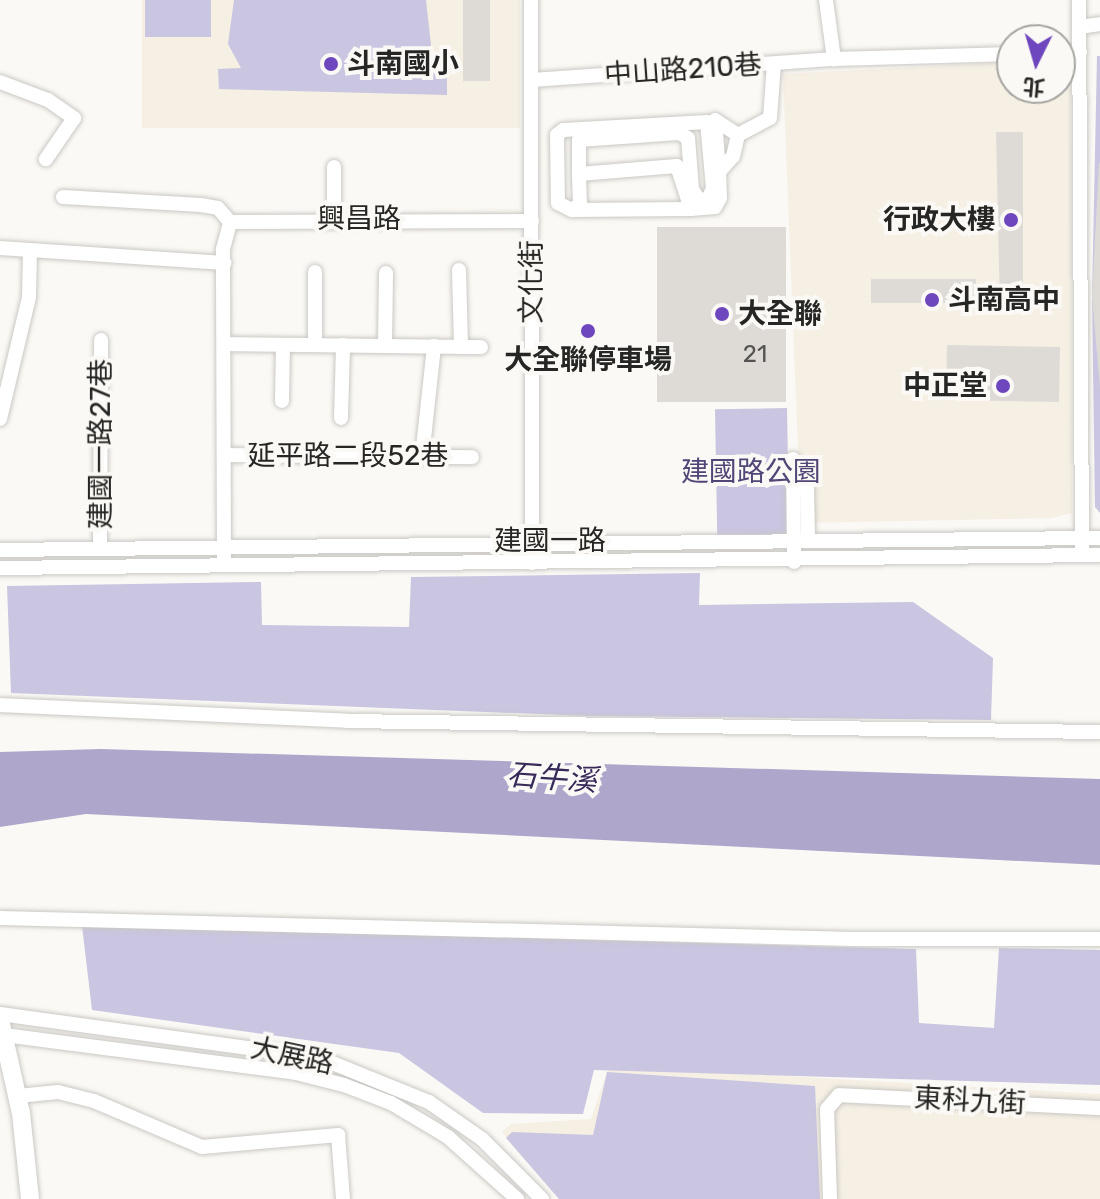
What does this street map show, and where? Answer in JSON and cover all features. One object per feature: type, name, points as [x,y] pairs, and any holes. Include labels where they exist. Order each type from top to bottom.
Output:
[{"type":"main road","points":[[1,1030],[18,1096],[30,1199]]},
{"type":"street","name":"文化街","points":[[531,0],[532,563]]},
{"type":"street","points":[[826,0],[834,59]]},
{"type":"street","points":[[1079,0],[1083,556]]},
{"type":"street","points":[[1079,27],[1100,24]]},
{"type":"street","points":[[1076,52],[1080,52]]},
{"type":"street","name":"中山路210巷","points":[[532,80],[834,59],[996,54]]},
{"type":"street","points":[[719,172],[733,156],[738,135],[770,118],[774,64]]},
{"type":"street","points":[[0,82],[48,100],[74,118],[46,159]]},
{"type":"street","points":[[572,210],[580,204],[579,140],[679,133],[688,138],[692,189],[698,199],[708,200],[713,188],[707,122],[563,130],[557,135],[558,203],[572,210],[715,207],[720,198],[715,120],[738,135]]},
{"type":"street","points":[[579,174],[677,166],[691,209]]},
{"type":"street","points":[[334,167],[334,218]]},
{"type":"street","points":[[0,248],[224,263],[230,222],[218,208],[63,197]]},
{"type":"street","name":"興昌路","points":[[230,222],[334,218],[532,221]]},
{"type":"street","points":[[0,419],[29,297],[30,250]]},
{"type":"street","name":"延平路二段52巷","points":[[224,263],[224,566]]},
{"type":"street","points":[[459,270],[461,347]]},
{"type":"street","points":[[315,272],[315,345]]},
{"type":"street","points":[[385,346],[386,273]]},
{"type":"street","name":"建國一路27巷","points":[[100,549],[101,340]]},
{"type":"street","points":[[225,344],[481,347]]},
{"type":"street","points":[[282,401],[283,345]]},
{"type":"street","points":[[341,418],[343,345]]},
{"type":"street","points":[[422,457],[434,346]]},
{"type":"street","name":"延平路二段52巷","points":[[224,455],[472,457]]},
{"type":"street","points":[[793,459],[801,540]]},
{"type":"street","points":[[794,562],[801,540],[807,488]]},
{"type":"street","name":"建國一路","points":[[0,550],[532,541],[1100,538]]},
{"type":"street","name":"建國一路","points":[[0,568],[794,562],[1100,555]]},
{"type":"street","points":[[0,705],[347,721],[1100,732]]},
{"type":"street","points":[[0,918],[854,939],[1100,939]]},
{"type":"street","name":"大展路","points":[[0,1014],[320,1058],[429,1102],[482,1139],[542,1199]]},
{"type":"street","name":"大展路","points":[[1,1030],[296,1073],[344,1085],[391,1103],[448,1137],[517,1199]]},
{"type":"street","points":[[18,1096],[58,1092],[94,1101],[202,1147],[338,1135],[343,1199]]},
{"type":"street","name":"東科九街","points":[[830,1199],[827,1109],[839,1095],[1100,1108]]},
{"type":"shaded area","name":"斗南國小","points":[[142,0],[520,0],[520,128],[142,128]]},
{"type":"shaded area","name":"斗南高中","points":[[996,63],[996,104],[1071,104],[1072,513],[1051,518],[801,523],[783,74]]},
{"type":"shaded area","points":[[609,1066],[1100,1094],[1100,1199],[559,1199],[502,1132],[511,1124],[591,1119]]},
{"type":"green space","points":[[145,0],[211,0],[211,37],[145,37]]},
{"type":"green space","points":[[234,0],[426,0],[431,45],[413,70],[447,71],[447,95],[219,89],[218,69],[241,68],[228,44]]},
{"type":"green space","points":[[1097,56],[1100,56],[1100,513],[1095,507],[1092,297]]},
{"type":"green space","name":"建國路公園","points":[[787,408],[789,534],[717,535],[715,409]]},
{"type":"green space","points":[[700,573],[699,605],[913,602],[993,658],[991,720],[588,716],[11,693],[7,586],[261,582],[262,625],[409,627],[411,577]]},
{"type":"green space","points":[[82,926],[916,949],[919,1023],[994,1028],[999,948],[1100,950],[1100,1085],[594,1070],[583,1114],[483,1113],[399,1053],[92,1010]]},
{"type":"green space","points":[[607,1072],[815,1086],[820,1199],[559,1199],[506,1138],[512,1132],[593,1135]]},
{"type":"water","name":"石牛溪","points":[[101,749],[1100,779],[1100,865],[86,814],[0,827],[0,752]]},
{"type":"building","points":[[463,0],[490,0],[490,81],[463,81]]},
{"type":"building","name":"行政大樓","points":[[996,132],[1023,132],[1023,308],[1000,308]]},
{"type":"building","points":[[1100,163],[1100,387],[1092,297]]},
{"type":"building","name":"大全聯","points":[[657,227],[786,227],[786,402],[657,402]]},
{"type":"building","points":[[871,279],[976,279],[976,303],[871,303]]},
{"type":"building","name":"中正堂","points":[[947,345],[1060,347],[1059,402],[946,400]]},
{"type":"place","name":"斗南國小","points":[[331,64]]},
{"type":"place","name":"行政大樓","points":[[1011,220]]},
{"type":"place","name":"斗南高中","points":[[932,300]]},
{"type":"place","name":"大全聯","points":[[722,314]]},
{"type":"place","name":"大全聯停車場","points":[[588,331]]},
{"type":"place","name":"中正堂","points":[[1003,386]]}]
